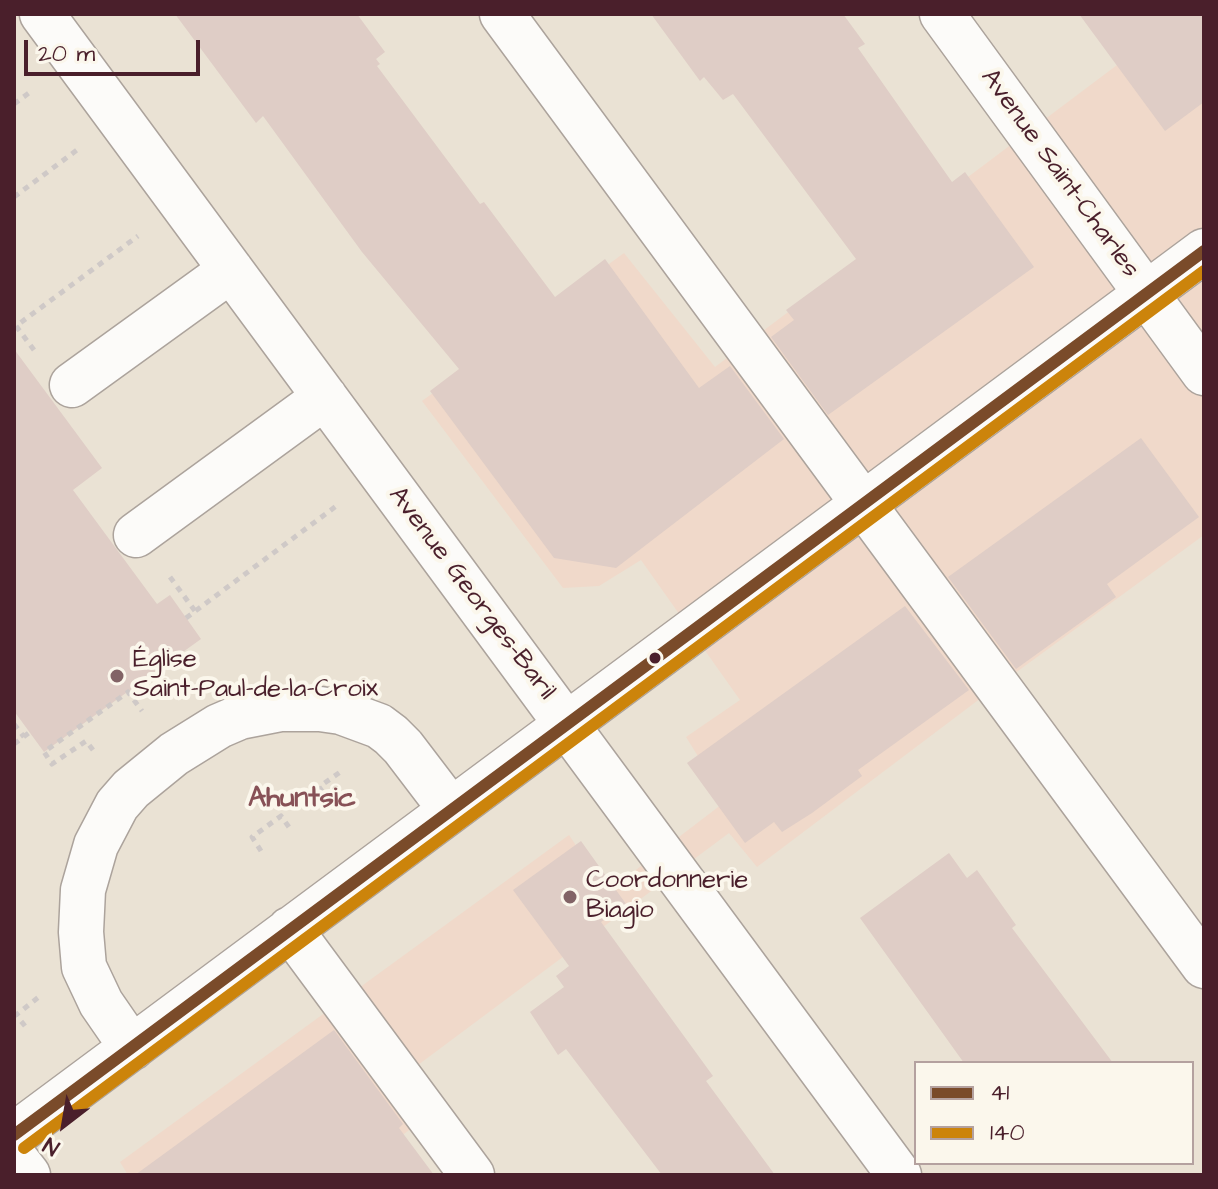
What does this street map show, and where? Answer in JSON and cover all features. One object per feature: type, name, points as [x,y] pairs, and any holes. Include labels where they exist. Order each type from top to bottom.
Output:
[{"type":"street","points":[[14,27],[32,14]]},
{"type":"street","name":"Avenue Georges-Baril","points":[[42,14],[899,1175]]},
{"type":"street","points":[[502,14],[1204,966]]},
{"type":"street","name":"Avenue Saint-Charles","points":[[942,14],[1204,373]]},
{"type":"street","points":[[14,1135],[1204,251]]},
{"type":"street","points":[[72,385],[231,270]]},
{"type":"street","points":[[136,535],[325,397]]},
{"type":"street","points":[[132,1048],[101,1003],[84,967],[81,932],[83,890],[96,845],[117,805],[140,781],[174,754],[219,726],[240,717],[281,709],[341,712],[371,722],[391,735],[451,810]]},
{"type":"street","points":[[290,929],[472,1175]]},
{"type":"street","points":[[14,1157],[28,1175]]},
{"type":"path","points":[[14,104],[39,86]]},
{"type":"path","points":[[14,197],[83,145]]},
{"type":"path","points":[[16,326],[146,230]]},
{"type":"path","points":[[186,618],[345,499]]},
{"type":"path","points":[[89,755],[94,752],[86,741],[52,764],[44,752],[128,692],[142,712]]},
{"type":"path","points":[[14,724],[27,734],[14,744]]},
{"type":"path","points":[[329,801],[319,787],[353,763]]},
{"type":"path","points":[[261,851],[252,837],[281,816],[291,830]]},
{"type":"path","points":[[25,1026],[16,1015],[42,995],[47,1000]]},
{"type":"shaded area","points":[[1185,14],[1204,14],[1204,535],[757,867],[729,833],[418,1065],[446,1103],[348,1175],[128,1175],[120,1162],[569,835],[607,892],[726,801],[686,737],[740,700],[641,560],[599,586],[563,588],[422,401],[624,253],[715,367]]},
{"type":"building","points":[[175,14],[357,14],[385,52],[376,59],[380,64],[377,66],[480,204],[484,202],[555,297],[605,259],[699,388],[730,366],[784,439],[616,568],[554,558],[430,391],[459,369],[362,252],[263,116],[256,123]]},
{"type":"building","points":[[651,14],[843,14],[865,44],[858,48],[952,182],[965,172],[1034,267],[828,415],[771,337],[794,320],[786,310],[856,259],[733,94],[723,100],[704,77],[700,81]]},
{"type":"building","points":[[1079,14],[1204,14],[1204,102],[1165,131]]},
{"type":"building","points":[[14,349],[102,468],[73,490],[157,604],[170,595],[201,639],[44,752],[14,711]]},
{"type":"building","points":[[1141,438],[1199,517],[1107,584],[1116,597],[1016,669],[948,577]]},
{"type":"building","points":[[905,606],[969,690],[858,770],[862,776],[812,813],[782,832],[774,822],[745,843],[687,763]]},
{"type":"building","points":[[581,841],[626,904],[601,922],[713,1076],[706,1081],[775,1175],[662,1175],[566,1049],[558,1055],[530,1012],[564,987],[556,976],[569,966],[513,890]]},
{"type":"building","points":[[949,853],[967,878],[977,870],[1016,925],[1012,928],[1112,1061],[963,1061],[860,918]]},
{"type":"building","points":[[334,1030],[403,1124],[399,1128],[434,1175],[135,1175]]},
{"type":"transit line","name":"41","points":[[14,1135],[1204,251]]},
{"type":"transit line","name":"140","points":[[24,1148],[1204,271]]},
{"type":"place","name":"Église Saint-Paul-de-la-Croix","points":[[117,676]]},
{"type":"place","name":"Coordonnerie Biagio","points":[[570,897]]},
{"type":"district","name":"Ahuntsic","points":[[302,800]]}]
